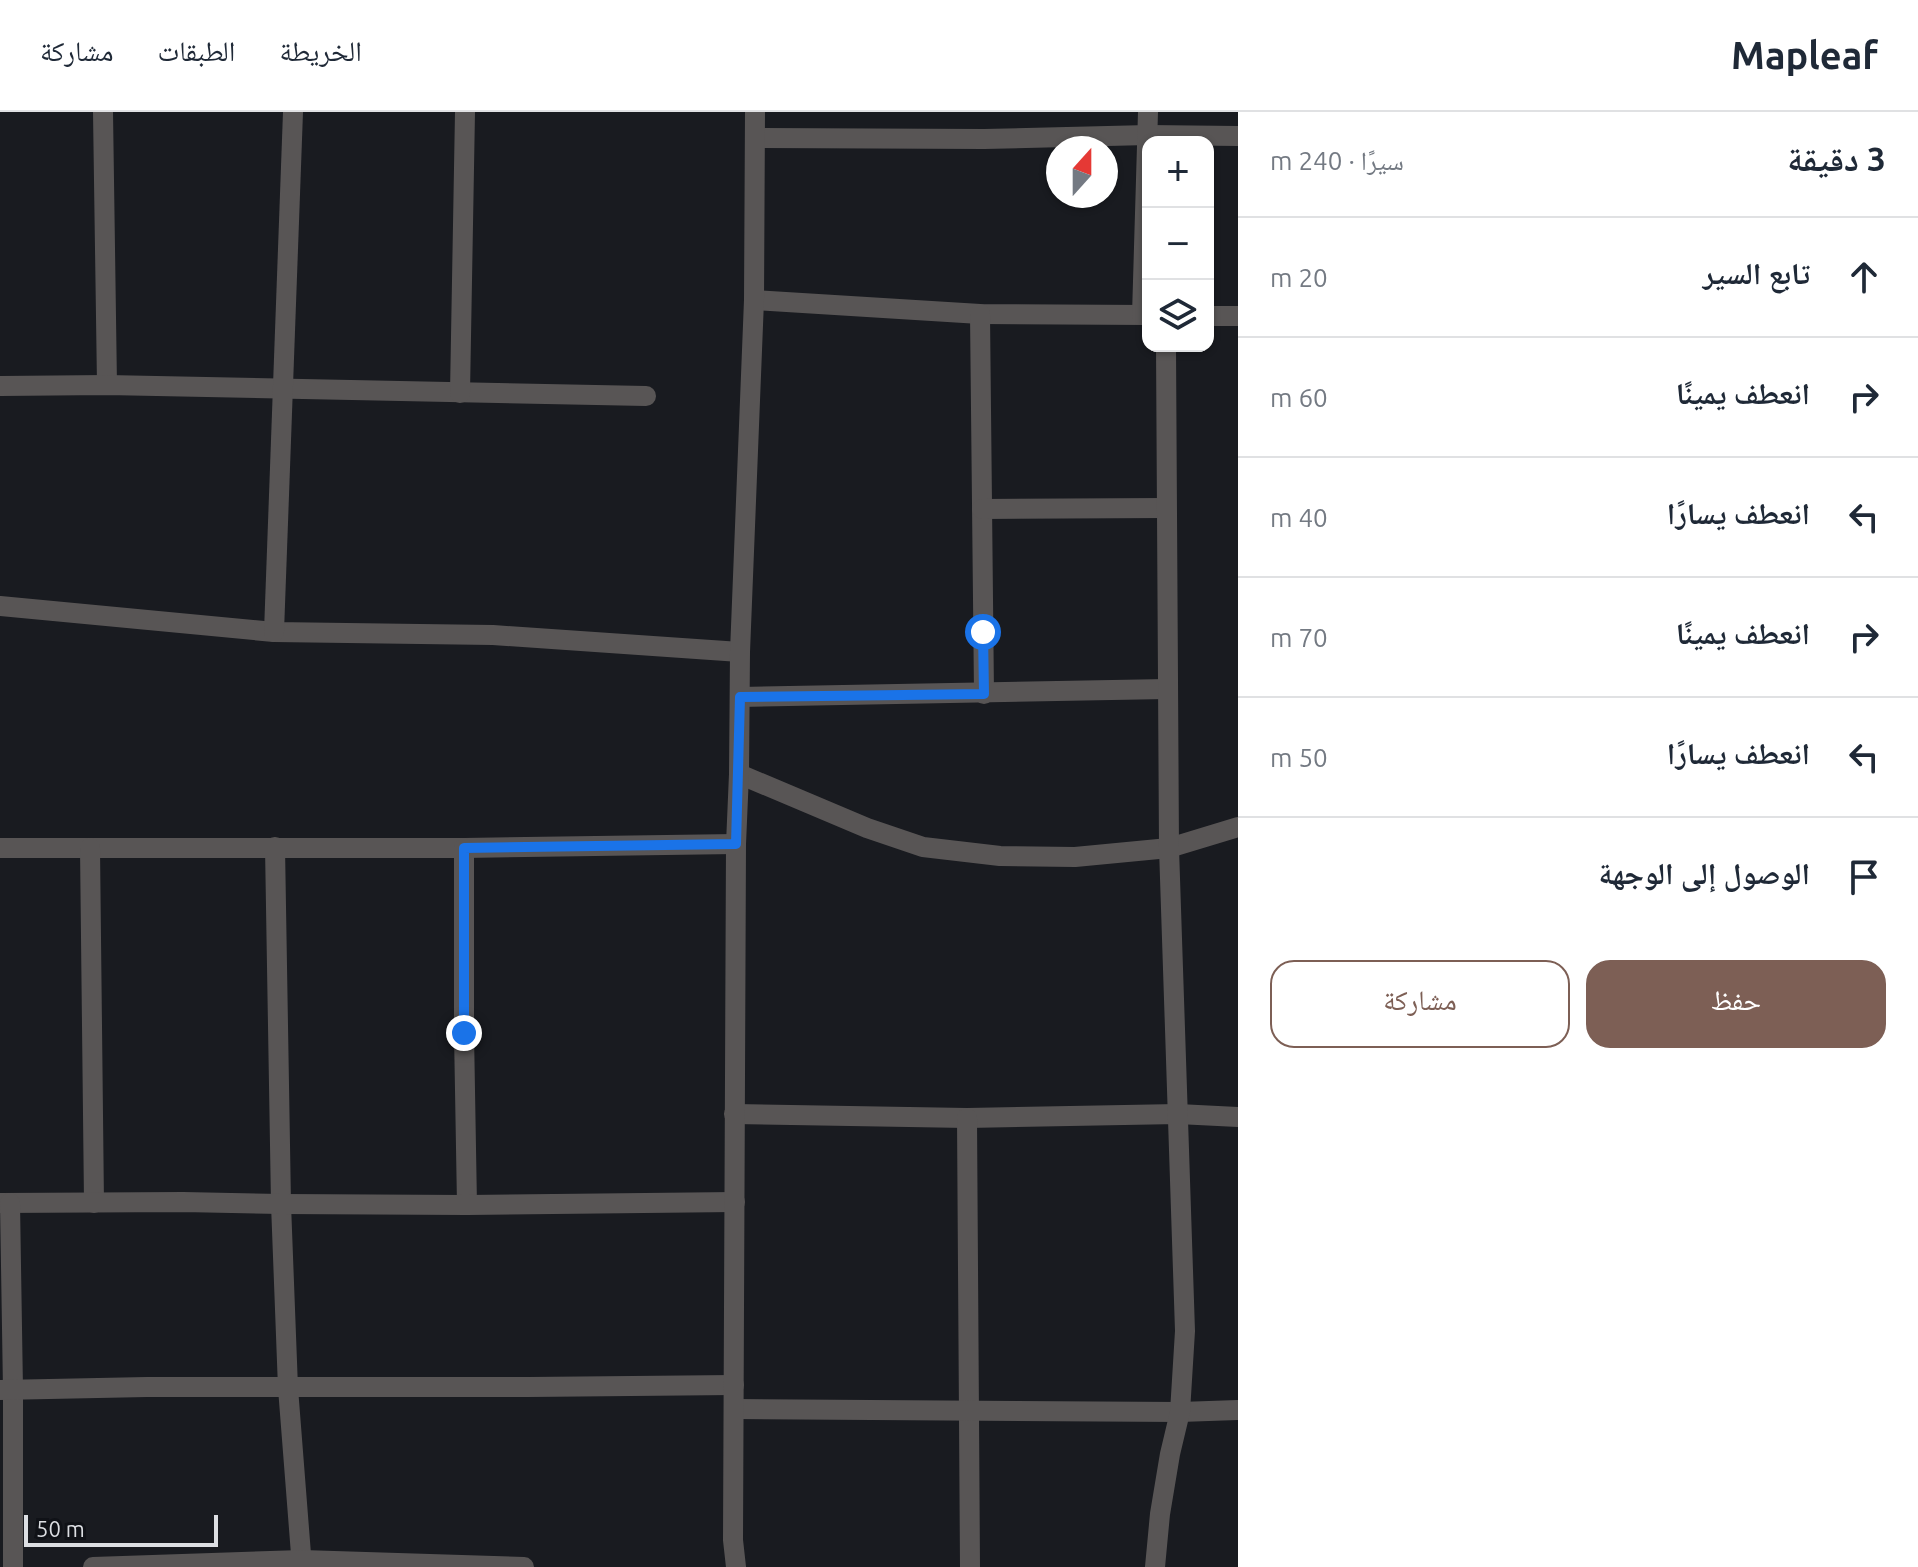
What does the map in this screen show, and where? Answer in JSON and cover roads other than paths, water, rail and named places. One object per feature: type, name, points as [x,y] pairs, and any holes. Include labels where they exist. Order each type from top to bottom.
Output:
[{"type":"street","points":[[103,112],[107,385]]},
{"type":"street","points":[[274,632],[293,112]]},
{"type":"street","points":[[460,393],[465,112]]},
{"type":"street","points":[[736,1567],[733,1540],[736,844],[754,300],[755,112]]},
{"type":"street","points":[[1146,280],[1148,112]]},
{"type":"street","points":[[755,138],[1238,136]]},
{"type":"street","points":[[754,300],[980,314],[1142,315]]},
{"type":"street","points":[[980,314],[984,694]]},
{"type":"street","points":[[1214,316],[1238,316]]},
{"type":"street","points":[[1155,1567],[1160,1514],[1180,1412],[1185,1331],[1169,848],[1166,352]]},
{"type":"street","points":[[0,386],[107,385],[646,396]]},
{"type":"street","points":[[982,509],[1166,508]]},
{"type":"street","points":[[0,606],[274,632],[493,635],[740,652]]},
{"type":"street","points":[[740,697],[1167,689]]},
{"type":"street","points":[[739,774],[867,828],[923,847],[1000,856],[1075,857],[1169,848],[1238,827]]},
{"type":"street","points":[[0,848],[464,848],[736,844]]},
{"type":"street","points":[[275,847],[281,1204],[288,1388],[302,1564]]},
{"type":"street","points":[[90,848],[94,1203]]},
{"type":"street","points":[[464,848],[467,1205]]},
{"type":"street","points":[[734,1114],[967,1118],[1178,1114],[1238,1117]]},
{"type":"street","points":[[967,1118],[970,1567]]},
{"type":"street","points":[[13,1567],[5,1203],[467,1205],[735,1202]]},
{"type":"street","points":[[7,1390],[734,1385]]},
{"type":"street","points":[[735,1409],[1238,1410]]},
{"type":"street","points":[[93,1567],[302,1564],[524,1567]]}]
